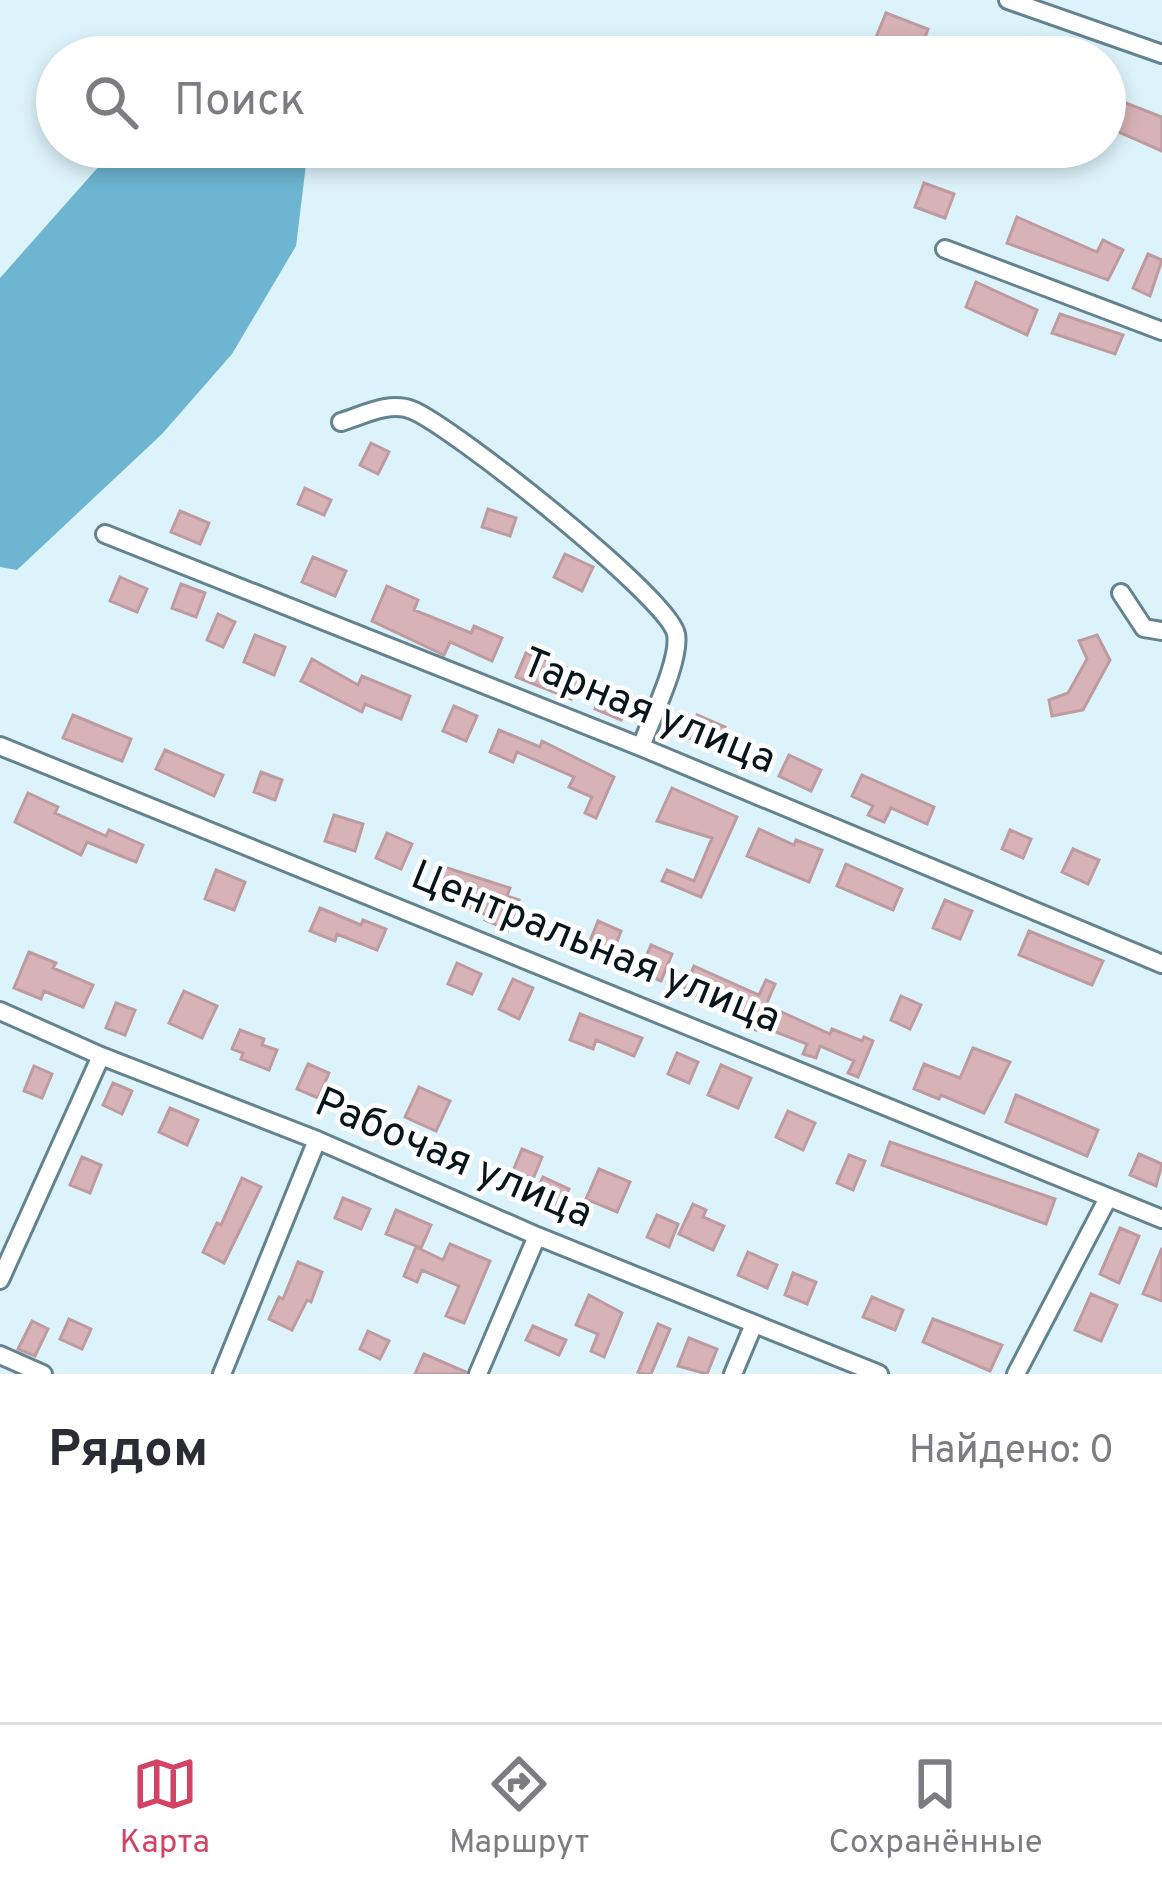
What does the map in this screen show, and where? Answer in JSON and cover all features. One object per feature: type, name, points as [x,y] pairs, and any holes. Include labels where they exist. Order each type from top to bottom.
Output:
[{"type":"street","points":[[1008,0],[1110,36]]},
{"type":"street","points":[[1063,20],[1072,0]]},
{"type":"street","points":[[1126,42],[1162,54]]},
{"type":"street","points":[[945,249],[1162,332]]},
{"type":"street","points":[[341,422],[393,406],[414,411],[495,467],[662,608],[676,632],[675,653],[641,747]]},
{"type":"street","name":"Тарная улица","points":[[105,534],[641,747],[1162,964]]},
{"type":"street","points":[[1121,593],[1144,628],[1162,632]]},
{"type":"street","name":"Центральная улица","points":[[0,746],[1162,1219]]},
{"type":"street","name":"Рабочая улица","points":[[0,1011],[879,1374]]},
{"type":"street","points":[[0,1280],[100,1055]]},
{"type":"street","points":[[222,1374],[317,1140]]},
{"type":"street","points":[[1016,1374],[1108,1198]]},
{"type":"street","points":[[478,1374],[537,1236]]},
{"type":"street","points":[[733,1374],[754,1324]]},
{"type":"street","points":[[0,1355],[43,1374]]},
{"type":"shaded area","points":[[97,168],[306,168],[296,246],[232,354],[162,434],[17,570],[0,567],[0,278]]},
{"type":"building","points":[[886,13],[928,29],[925,36],[877,36]]},
{"type":"building","points":[[1126,103],[1162,117],[1162,151],[1126,135]]},
{"type":"building","points":[[924,183],[954,194],[945,218],[915,207]]},
{"type":"building","points":[[1017,217],[1097,252],[1103,240],[1123,250],[1108,280],[1007,243]]},
{"type":"building","points":[[1148,254],[1162,260],[1150,296],[1133,288]]},
{"type":"building","points":[[976,282],[1037,310],[1027,335],[966,307]]},
{"type":"building","points":[[1060,314],[1123,335],[1115,354],[1052,333]]},
{"type":"building","points":[[371,443],[389,452],[378,474],[360,465]]},
{"type":"building","points":[[305,488],[331,500],[324,515],[298,504]]},
{"type":"building","points":[[488,509],[516,518],[510,536],[482,527]]},
{"type":"building","points":[[180,511],[209,523],[200,544],[171,532]]},
{"type":"building","points":[[565,554],[593,567],[582,591],[554,577]]},
{"type":"building","points":[[313,557],[346,571],[335,596],[302,582]]},
{"type":"building","points":[[120,577],[147,589],[137,612],[110,601]]},
{"type":"building","points":[[181,584],[205,593],[196,617],[172,608]]},
{"type":"building","points":[[387,586],[418,600],[414,610],[471,633],[474,626],[502,638],[492,661],[450,642],[444,655],[372,621]]},
{"type":"building","points":[[218,614],[235,622],[223,647],[207,640]]},
{"type":"building","points":[[255,635],[285,647],[274,675],[244,662]]},
{"type":"building","points":[[1097,635],[1110,660],[1083,710],[1052,716],[1049,700],[1068,693],[1087,659],[1079,641]]},
{"type":"building","points":[[526,653],[582,673],[571,699],[516,677]]},
{"type":"building","points":[[312,659],[358,685],[362,676],[410,696],[401,719],[365,704],[362,712],[301,681]]},
{"type":"building","points":[[604,685],[631,696],[621,720],[595,709]]},
{"type":"building","points":[[454,706],[477,716],[466,741],[443,731]]},
{"type":"building","points":[[73,715],[131,739],[122,761],[63,738]]},
{"type":"building","points":[[697,715],[725,727],[715,749],[688,738]]},
{"type":"building","points":[[499,730],[540,747],[542,741],[614,777],[596,818],[585,813],[592,797],[569,787],[574,777],[517,752],[513,762],[490,752]]},
{"type":"building","points":[[165,750],[223,775],[214,796],[156,769]]},
{"type":"building","points":[[789,755],[821,770],[811,791],[779,776]]},
{"type":"building","points":[[261,772],[282,780],[275,800],[254,792]]},
{"type":"building","points":[[862,775],[934,807],[927,824],[891,808],[884,822],[868,815],[873,806],[852,796]]},
{"type":"building","points":[[672,788],[737,817],[701,897],[662,881],[667,870],[694,881],[712,838],[657,821]]},
{"type":"building","points":[[28,793],[58,807],[55,813],[106,836],[109,830],[143,845],[136,862],[87,842],[81,855],[15,822]]},
{"type":"building","points":[[334,815],[363,824],[355,851],[325,841]]},
{"type":"building","points":[[759,829],[794,845],[796,840],[822,850],[809,882],[747,856]]},
{"type":"building","points":[[1010,830],[1031,839],[1023,858],[1002,849]]},
{"type":"building","points":[[387,833],[412,844],[401,869],[376,858]]},
{"type":"building","points":[[1073,849],[1099,860],[1088,884],[1062,872]]},
{"type":"building","points":[[846,864],[902,889],[893,910],[837,886]]},
{"type":"building","points":[[438,865],[510,888],[507,896],[519,900],[508,930],[485,920],[487,915],[428,892]]},
{"type":"building","points":[[216,870],[245,882],[234,910],[205,899]]},
{"type":"building","points":[[945,900],[972,911],[960,939],[933,928]]},
{"type":"building","points":[[320,908],[361,925],[363,920],[386,929],[377,950],[337,934],[335,941],[310,931]]},
{"type":"building","points":[[598,921],[621,931],[612,955],[588,946]]},
{"type":"building","points":[[1029,931],[1103,961],[1092,985],[1019,955]]},
{"type":"building","points":[[651,945],[672,954],[661,981],[640,972]]},
{"type":"building","points":[[29,952],[93,985],[83,1007],[44,991],[41,999],[14,988]]},
{"type":"building","points":[[457,963],[481,974],[472,994],[448,984]]},
{"type":"building","points":[[694,966],[759,995],[766,980],[775,984],[766,1005],[830,1034],[832,1029],[873,1041],[858,1077],[848,1073],[854,1061],[820,1046],[816,1058],[803,1054],[807,1044],[758,1025],[756,1030],[747,1026],[749,1020],[684,990]]},
{"type":"building","points":[[513,979],[533,988],[519,1019],[499,1009]]},
{"type":"building","points":[[184,991],[217,1006],[202,1038],[169,1023]]},
{"type":"building","points":[[901,996],[921,1005],[910,1029],[891,1020]]},
{"type":"building","points":[[116,1003],[135,1010],[125,1035],[106,1028]]},
{"type":"building","points":[[580,1014],[642,1038],[634,1056],[596,1040],[593,1049],[570,1040]]},
{"type":"building","points":[[240,1030],[277,1050],[269,1070],[241,1059],[243,1053],[232,1049]]},
{"type":"building","points":[[973,1048],[1010,1062],[984,1113],[914,1089],[924,1064],[960,1078]]},
{"type":"building","points":[[677,1053],[698,1062],[689,1083],[668,1074]]},
{"type":"building","points":[[308,1064],[329,1073],[318,1098],[297,1089]]},
{"type":"building","points":[[721,1065],[751,1078],[738,1108],[708,1095]]},
{"type":"building","points":[[34,1066],[52,1074],[42,1098],[24,1091]]},
{"type":"building","points":[[113,1083],[132,1091],[122,1114],[103,1105]]},
{"type":"building","points":[[419,1087],[450,1101],[436,1131],[405,1117]]},
{"type":"building","points":[[1016,1095],[1098,1130],[1087,1156],[1006,1122]]},
{"type":"building","points":[[170,1108],[198,1120],[187,1145],[159,1132]]},
{"type":"building","points":[[788,1111],[815,1123],[803,1150],[776,1137]]},
{"type":"building","points":[[890,1142],[1055,1199],[1046,1224],[882,1165]]},
{"type":"building","points":[[522,1149],[542,1157],[533,1179],[513,1171]]},
{"type":"building","points":[[1139,1154],[1162,1164],[1156,1186],[1130,1175]]},
{"type":"building","points":[[849,1155],[865,1161],[853,1190],[837,1183]]},
{"type":"building","points":[[82,1157],[101,1165],[90,1193],[70,1185]]},
{"type":"building","points":[[599,1169],[630,1182],[617,1212],[586,1199]]},
{"type":"building","points":[[543,1177],[569,1189],[559,1211],[533,1199]]},
{"type":"building","points":[[242,1178],[261,1187],[224,1263],[203,1252]]},
{"type":"building","points":[[343,1198],[370,1209],[361,1229],[335,1218]]},
{"type":"building","points":[[693,1204],[706,1210],[703,1217],[724,1226],[713,1250],[679,1234]]},
{"type":"building","points":[[396,1210],[431,1225],[421,1248],[386,1234]]},
{"type":"building","points":[[657,1215],[678,1224],[669,1247],[647,1237]]},
{"type":"building","points":[[1120,1228],[1139,1236],[1119,1283],[1100,1274]]},
{"type":"building","points":[[450,1244],[490,1261],[464,1323],[446,1316],[459,1286],[422,1270],[417,1282],[404,1276],[416,1247],[443,1260]]},
{"type":"building","points":[[1162,1248],[1162,1301],[1143,1294]]},
{"type":"building","points":[[748,1252],[777,1265],[767,1288],[738,1275]]},
{"type":"building","points":[[298,1262],[322,1272],[311,1302],[307,1300],[292,1330],[269,1319]]},
{"type":"building","points":[[793,1273],[816,1282],[807,1304],[785,1295]]},
{"type":"building","points":[[1091,1294],[1117,1305],[1101,1341],[1075,1330]]},
{"type":"building","points":[[589,1295],[622,1313],[604,1357],[591,1351],[598,1334],[576,1325]]},
{"type":"building","points":[[872,1297],[903,1310],[895,1330],[863,1317]]},
{"type":"building","points":[[69,1319],[91,1329],[82,1349],[60,1339]]},
{"type":"building","points":[[933,1319],[1002,1345],[990,1371],[923,1342]]},
{"type":"building","points":[[32,1321],[48,1329],[35,1356],[18,1349]]},
{"type":"building","points":[[658,1324],[670,1329],[651,1374],[638,1372]]},
{"type":"building","points":[[533,1326],[566,1340],[559,1355],[526,1340]]},
{"type":"building","points":[[368,1331],[389,1341],[380,1359],[360,1349]]},
{"type":"building","points":[[689,1338],[717,1349],[707,1374],[678,1366]]},
{"type":"building","points":[[424,1354],[466,1372],[415,1374]]}]
